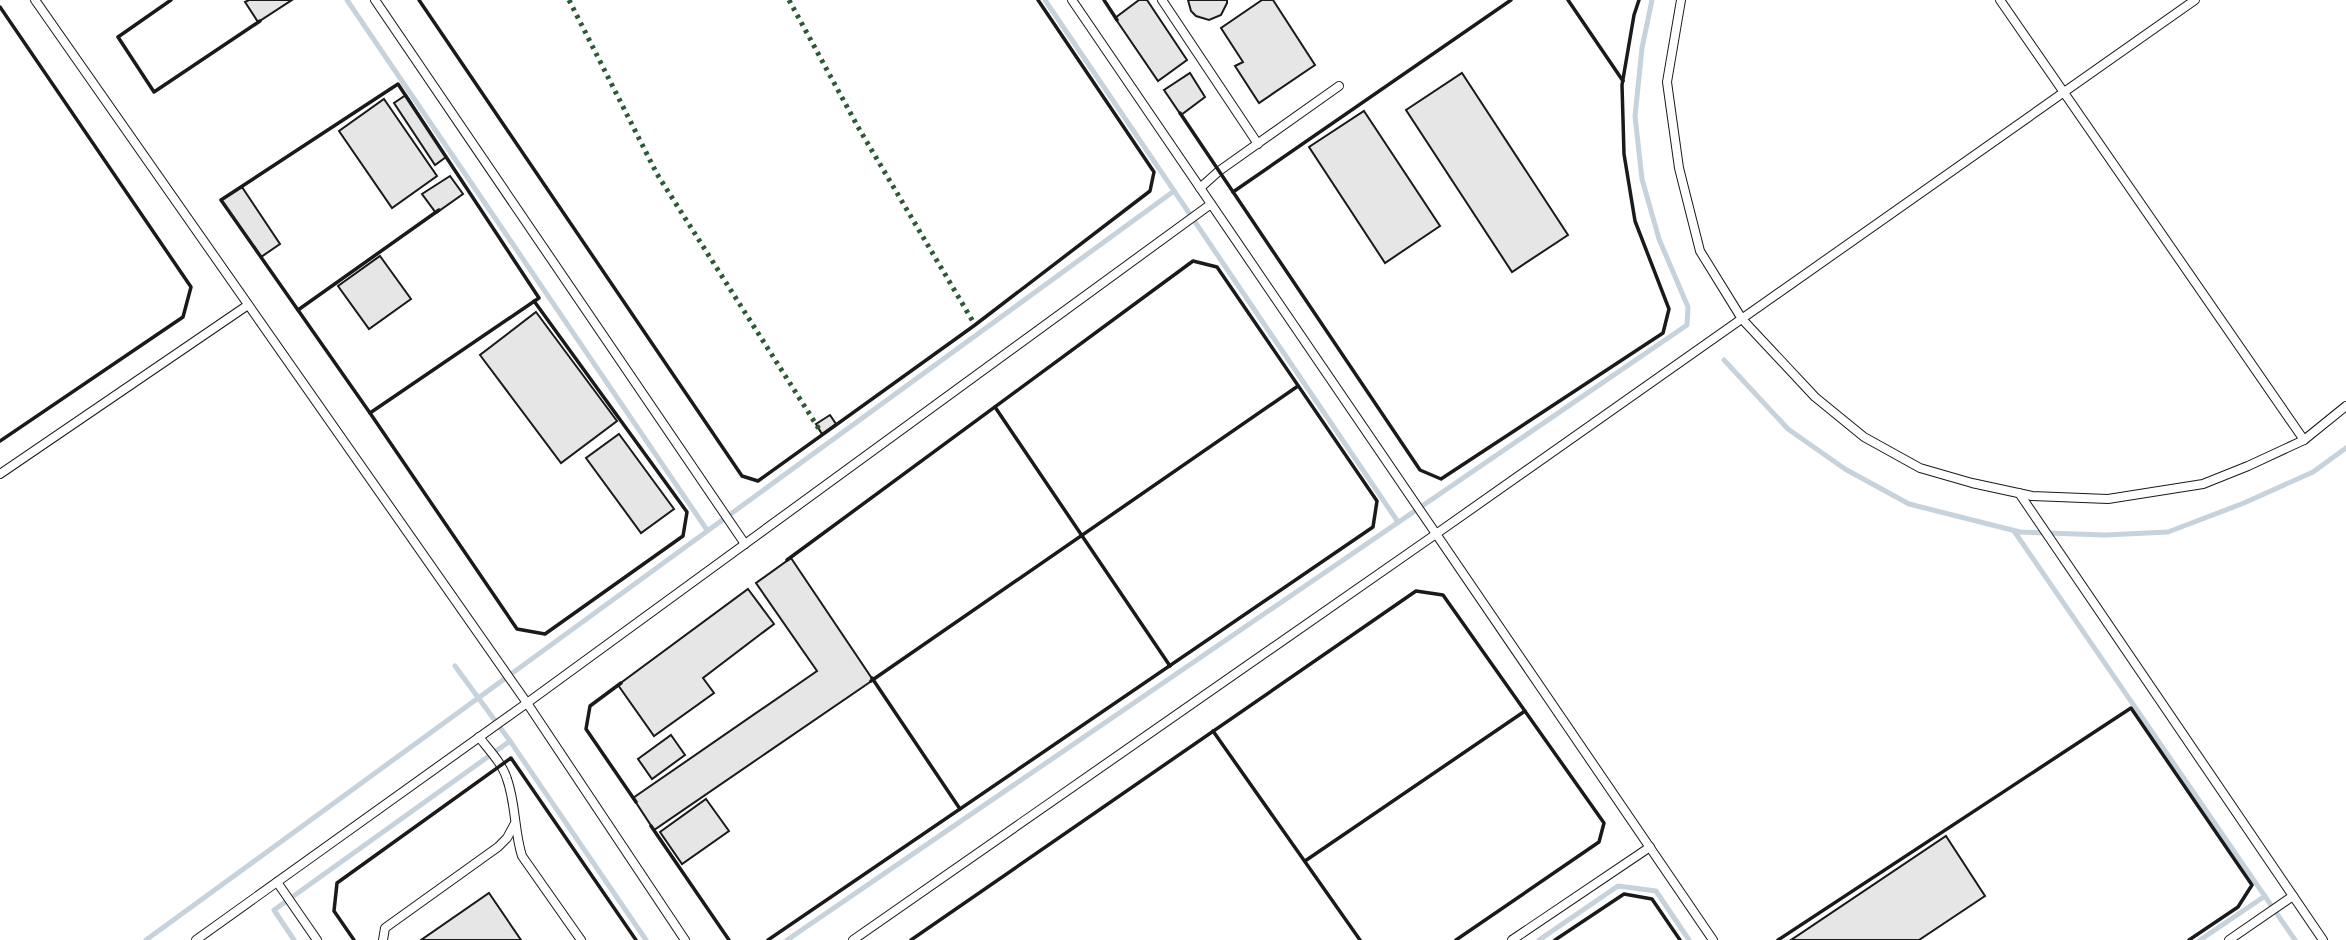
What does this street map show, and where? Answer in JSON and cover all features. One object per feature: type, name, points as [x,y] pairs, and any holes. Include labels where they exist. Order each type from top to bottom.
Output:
[{"type":"lane","points":[[34,0],[527,703],[685,940]]},
{"type":"lane","points":[[375,0],[745,544]]},
{"type":"lane","points":[[1072,0],[1713,940]]},
{"type":"lane","points":[[1162,0],[1258,144]]},
{"type":"lane","points":[[1681,0],[1668,82],[1679,168],[1700,251],[1742,319],[1815,397],[1864,437],[1920,468],[1972,483],[2032,496],[2108,499],[2203,484],[2304,440],[2346,405]]},
{"type":"lane","points":[[2000,0],[2304,440]]},
{"type":"lane","points":[[853,940],[2195,0]]},
{"type":"lane","points":[[1200,188],[1339,86]]},
{"type":"lane","points":[[196,940],[527,703],[1211,204]]},
{"type":"lane","points":[[0,474],[248,305]]},
{"type":"lane","points":[[2019,493],[2323,940]]},
{"type":"lane","points":[[479,737],[501,765],[508,781],[514,825],[522,856],[581,940]]},
{"type":"lane","points":[[383,940],[385,928],[498,847],[514,825]]},
{"type":"lane","points":[[1512,940],[1650,847]]},
{"type":"lane","points":[[277,882],[317,940]]},
{"type":"lane","points":[[2229,940],[2293,896]]},
{"type":"building","points":[[292,0],[258,22],[245,2]]},
{"type":"building","points":[[1139,0],[1147,0],[1187,60],[1158,81],[1115,18]]},
{"type":"building","points":[[1188,0],[1227,0],[1227,3],[1221,15],[1209,20],[1196,16],[1191,11]]},
{"type":"building","points":[[1262,0],[1273,0],[1315,65],[1259,103],[1235,66],[1243,62],[1221,28]]},
{"type":"building","points":[[1190,73],[1205,97],[1181,115],[1164,90]]},
{"type":"building","points":[[1462,73],[1568,235],[1512,272],[1406,110]]},
{"type":"building","points":[[406,95],[446,157],[435,165],[394,103]]},
{"type":"building","points":[[384,99],[437,176],[392,208],[339,131]]},
{"type":"building","points":[[1364,111],[1440,226],[1385,263],[1309,147]]},
{"type":"building","points":[[450,176],[463,194],[436,213],[422,194]]},
{"type":"building","points":[[242,187],[280,244],[261,257],[221,200]]},
{"type":"building","points":[[380,256],[411,299],[369,329],[338,286]]},
{"type":"building","points":[[536,312],[617,421],[561,463],[480,355]]},
{"type":"building","points":[[830,415],[836,424],[822,434],[816,424]]},
{"type":"building","points":[[619,434],[674,509],[641,533],[586,458]]},
{"type":"building","points":[[791,558],[873,680],[654,830],[633,798],[817,671],[756,583]]},
{"type":"building","points":[[748,589],[774,624],[703,678],[714,693],[654,736],[618,685]]},
{"type":"building","points":[[671,735],[685,755],[652,779],[638,759]]},
{"type":"building","points":[[706,799],[729,831],[682,864],[660,832]]},
{"type":"building","points":[[1946,836],[1985,896],[1919,940],[1791,940]]},
{"type":"building","points":[[489,893],[521,940],[421,940]]},
{"type":"waterway","points":[[347,0],[707,530]]},
{"type":"waterway","points":[[1045,0],[1398,522]]},
{"type":"waterway","points":[[787,940],[1687,325],[1688,307],[1659,239],[1642,179],[1635,116],[1642,48],[1652,0]]},
{"type":"waterway","points":[[146,940],[1174,191]]},
{"type":"waterway","points":[[1724,360],[1788,429],[1845,469],[1909,504],[2020,532],[2105,535],[2168,532],[2244,503],[2313,472],[2346,448]]},
{"type":"waterway","points":[[2014,531],[2295,940]]},
{"type":"waterway","points":[[455,666],[510,741],[646,940]]},
{"type":"waterway","points":[[294,940],[274,910],[510,741]]},
{"type":"waterway","points":[[1539,940],[1618,886],[1656,891],[1689,940]]},
{"type":"waterway","points":[[2200,940],[2265,896]]},
{"type":"hedge","points":[[569,0],[657,174],[819,429]]},
{"type":"hedge","points":[[789,0],[858,127],[975,325]]},
{"type":"wall","points":[[171,0],[118,37],[154,92],[260,21]]},
{"type":"wall","points":[[419,0],[742,476],[758,481],[975,325],[1150,191],[1154,172],[1038,0]]},
{"type":"wall","points":[[1104,0],[1117,20]]},
{"type":"wall","points":[[1233,192],[1511,0]]},
{"type":"wall","points":[[1568,0],[1623,81]]},
{"type":"wall","points":[[1180,113],[1420,470],[1441,479],[1663,333],[1669,309],[1635,221],[1624,154],[1622,85],[1639,0]]},
{"type":"wall","points":[[0,7],[191,287],[183,317],[0,441]]},
{"type":"wall","points":[[398,84],[539,298],[370,413],[221,200],[398,84]]},
{"type":"wall","points":[[298,310],[439,210]]},
{"type":"wall","points":[[768,940],[1373,527],[1377,501],[1217,267],[1193,261],[787,560]]},
{"type":"wall","points":[[370,413],[517,629],[545,634],[683,536],[687,512],[534,301]]},
{"type":"wall","points":[[871,681],[1298,386]]},
{"type":"wall","points":[[995,407],[1170,666]]},
{"type":"wall","points":[[911,940],[1416,591],[1443,595],[1604,823],[1599,842],[1456,940]]},
{"type":"wall","points":[[872,678],[960,809]]},
{"type":"wall","points":[[621,683],[590,706],[586,729],[636,802]]},
{"type":"wall","points":[[1778,940],[2131,708],[2252,885],[2238,907],[2189,940]]},
{"type":"wall","points":[[1305,861],[1525,711]]},
{"type":"wall","points":[[1213,731],[1360,940]]},
{"type":"wall","points":[[354,940],[334,911],[337,883],[511,758],[636,940]]},
{"type":"wall","points":[[651,826],[729,940]]},
{"type":"wall","points":[[1555,940],[1624,894],[1652,899],[1680,940]]}]
